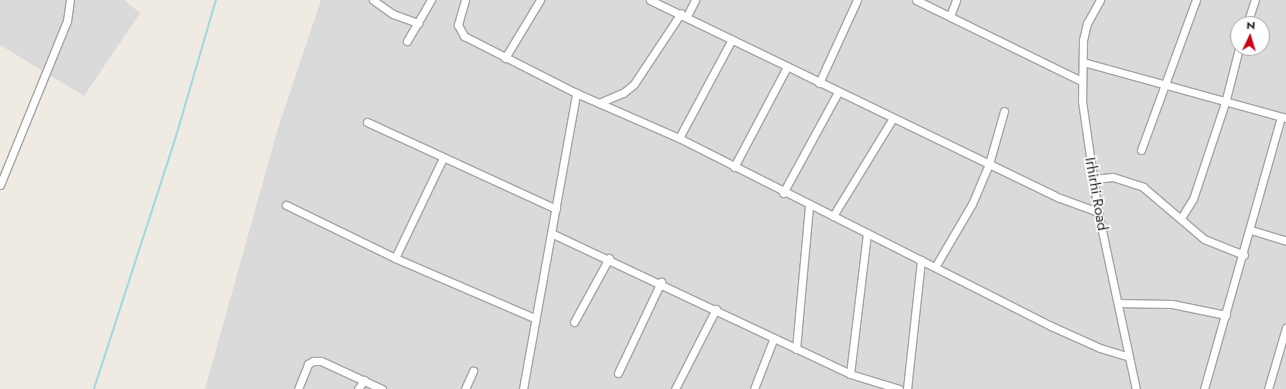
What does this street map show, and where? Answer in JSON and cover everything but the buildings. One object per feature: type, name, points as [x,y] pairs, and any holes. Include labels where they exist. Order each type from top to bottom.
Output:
[{"type":"street","points":[[0,185],[67,21],[70,0]]},
{"type":"street","points":[[373,0],[393,14],[418,23]]},
{"type":"street","points":[[407,41],[431,0]]},
{"type":"street","points":[[465,0],[458,21],[460,32],[505,58],[576,93],[678,138],[782,193],[833,216],[1050,326],[1100,348],[1129,357]]},
{"type":"street","points":[[505,58],[540,0]]},
{"type":"street","points":[[650,0],[684,14],[819,83],[989,164],[1098,212]]},
{"type":"street","points":[[599,103],[623,93],[634,84],[695,0]]},
{"type":"street","points":[[819,83],[856,0]]},
{"type":"street","points":[[916,0],[1081,81]]},
{"type":"street","points":[[950,16],[956,0]]},
{"type":"street","name":"Irhirhi Road","points":[[1100,0],[1088,23],[1081,81],[1092,179],[1136,389]]},
{"type":"street","points":[[1141,150],[1196,0]]},
{"type":"street","points":[[1250,16],[1255,0]]},
{"type":"street","points":[[678,138],[732,39]]},
{"type":"street","points":[[1181,218],[1193,199],[1225,103],[1237,56]]},
{"type":"street","points":[[1083,62],[1225,103],[1284,117],[1204,389]]},
{"type":"street","points":[[734,168],[787,67]]},
{"type":"street","points":[[782,193],[838,92]]},
{"type":"street","points":[[523,389],[534,318],[542,294],[553,234],[576,93]]},
{"type":"street","points":[[935,267],[972,204],[989,164],[1004,110]]},
{"type":"street","points":[[833,216],[893,118]]},
{"type":"street","points":[[367,122],[556,209]]},
{"type":"street","points":[[395,258],[443,158]]},
{"type":"street","points":[[1092,179],[1113,177],[1143,187],[1204,239],[1244,255]]},
{"type":"street","points":[[286,205],[395,258],[534,318]]},
{"type":"street","points":[[796,349],[809,205]]},
{"type":"street","points":[[1251,230],[1286,241]]},
{"type":"street","points":[[850,374],[867,233]]},
{"type":"street","points":[[553,234],[660,282],[716,309],[773,340],[850,374],[898,389]]},
{"type":"street","points":[[574,322],[609,258]]},
{"type":"street","points":[[908,389],[920,260]]},
{"type":"street","points":[[618,373],[660,282]]},
{"type":"street","points":[[1119,303],[1172,304],[1226,315]]},
{"type":"street","points":[[675,389],[716,309]]},
{"type":"street","points":[[1268,389],[1286,328]]},
{"type":"street","points":[[754,389],[773,340]]},
{"type":"street","points":[[298,389],[308,364],[313,360],[321,361],[382,389]]},
{"type":"street","points":[[465,389],[473,371]]},
{"type":"street","points":[[358,389],[364,380]]},
{"type":"shaded area","points":[[0,0],[124,0],[140,13],[84,96],[0,45]]},
{"type":"shaded area","points":[[321,0],[1286,0],[1286,389],[205,389],[278,128]]},
{"type":"waterway","points":[[94,389],[175,140],[216,0]]}]
